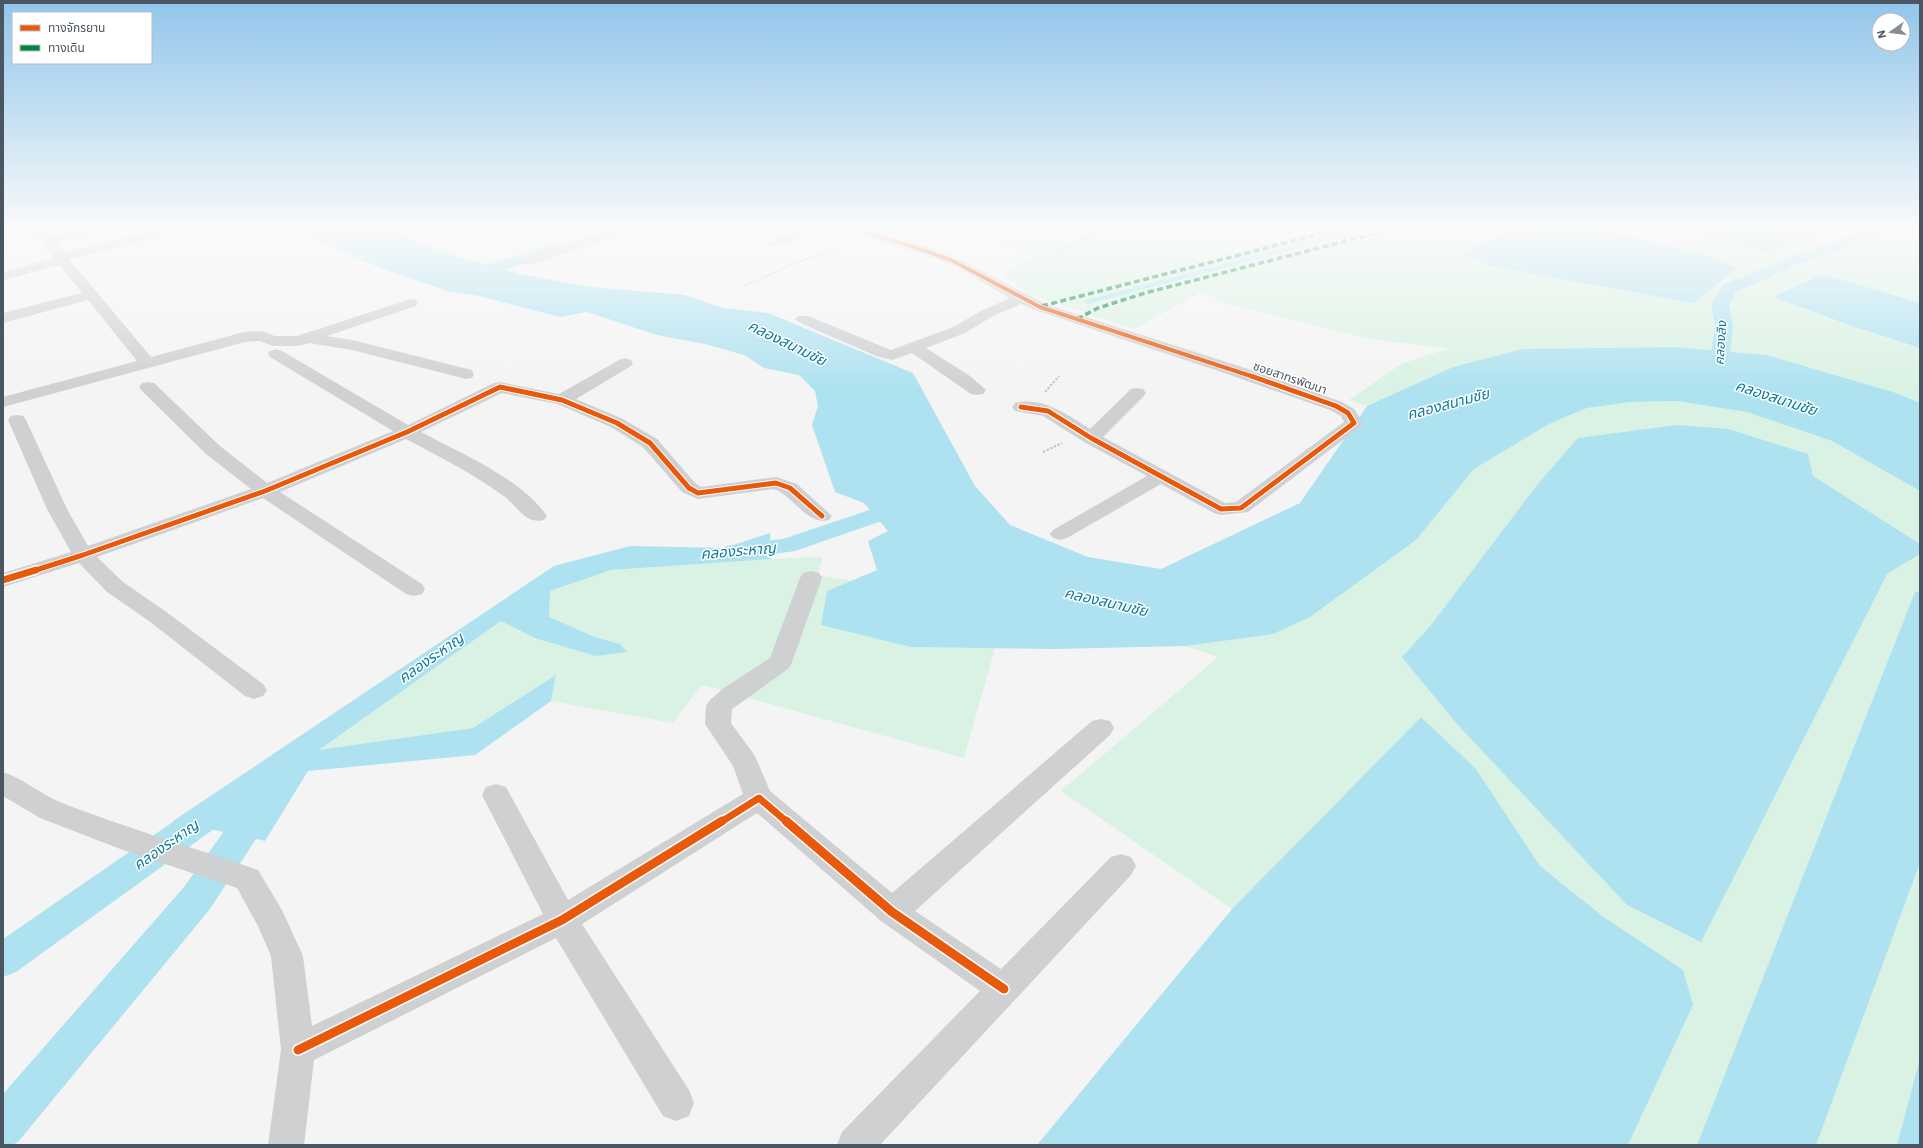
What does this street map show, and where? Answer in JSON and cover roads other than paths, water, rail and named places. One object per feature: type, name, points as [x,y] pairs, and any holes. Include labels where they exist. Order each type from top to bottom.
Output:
[{"type":"street","points":[[80,282],[148,364]]},
{"type":"street","name":"ซอยสาทรพัฒนา","points":[[989,282],[1020,299],[1336,406],[1348,413],[1354,423],[1241,508],[1221,509],[1091,438],[1048,411],[1022,407]]},
{"type":"street","points":[[3,318],[91,295]]},
{"type":"street","points":[[803,319],[887,355],[914,348],[959,330],[988,313],[1020,299]]},
{"type":"street","points":[[3,402],[253,336],[285,342],[309,339],[411,303]]},
{"type":"street","points":[[309,339],[352,344],[466,374]]},
{"type":"street","points":[[914,348],[977,390]]},
{"type":"street","points":[[276,354],[407,432],[492,478],[515,495],[537,516]]},
{"type":"street","points":[[562,400],[625,363]]},
{"type":"street","points":[[148,387],[213,450],[265,491],[414,590]]},
{"type":"street","points":[[3,580],[83,555],[265,491],[407,432],[500,387],[562,400],[617,423],[650,443],[689,488],[698,493],[776,484],[790,488],[822,516]]},
{"type":"street","points":[[1091,438],[1137,393]]},
{"type":"street","points":[[17,420],[57,509],[83,555],[115,587],[157,616],[254,690]]},
{"type":"street","points":[[1060,534],[1161,476]]},
{"type":"street","points":[[811,578],[780,662],[770,671],[728,696],[719,706],[718,724],[745,763],[759,798],[892,912],[1004,989]]},
{"type":"street","points":[[892,912],[1101,728]]},
{"type":"street","points":[[3,783],[50,810],[133,842],[247,879],[271,920],[287,956],[298,1050],[286,1145]]},
{"type":"street","points":[[496,795],[562,920],[676,1103]]},
{"type":"street","points":[[298,1050],[562,920],[759,798]]},
{"type":"street","points":[[855,1145],[1121,866]]},
{"type":"water","name":"คลองสนามชัย","points":[[420,282],[561,282],[591,287],[685,295],[723,308],[768,313],[913,373],[975,486],[1010,525],[1088,557],[1161,569],[1300,503],[1367,406],[1453,367],[1522,349],[1676,347],[1767,355],[1896,393],[1920,403],[1920,491],[1832,441],[1747,412],[1677,401],[1631,402],[1587,408],[1549,424],[1474,469],[1416,540],[1310,617],[1273,634],[1186,646],[1054,649],[911,647],[821,625],[827,591],[877,570],[868,541],[888,531],[864,503],[835,492],[812,425],[818,406],[815,391],[799,375],[764,368],[744,355],[705,344],[657,335],[587,312],[560,317],[479,296],[447,291]]},
{"type":"water","points":[[1576,282],[1720,282],[1694,303]]},
{"type":"water","points":[[1807,282],[1848,282],[1920,303],[1920,348],[1852,326],[1773,297]]},
{"type":"water","points":[[1677,425],[1728,429],[1808,454],[1813,476],[1920,544],[1920,554],[1887,574],[1701,942],[1627,905],[1456,723],[1402,657],[1431,625],[1537,485],[1578,438]]},
{"type":"water","points":[[770,533],[771,559],[611,570],[550,591],[549,617],[595,637],[620,644],[627,652],[596,656],[535,638],[501,621],[319,750],[473,728],[556,675],[551,701],[475,755],[308,771],[265,841],[173,821],[554,566],[630,546],[724,548]]},
{"type":"water","points":[[1920,591],[1920,863],[1816,1145],[1697,1145],[1915,592]]},
{"type":"water","points":[[1421,717],[1476,769],[1540,866],[1605,918],[1683,970],[1693,1005],[1628,1145],[1037,1145],[1232,909]]},
{"type":"water","points":[[1920,1058],[1920,1145],[1897,1145]]},
{"type":"waterway","points":[[1087,302],[1164,282]]},
{"type":"waterway","name":"คลองลิง","points":[[1717,378],[1724,326],[1720,304],[1729,289],[1746,282]]},
{"type":"waterway","name":"คลองระหาญ","points":[[735,551],[786,546],[908,504]]},
{"type":"waterway","name":"คลองระหาญ","points":[[3,960],[224,804]]},
{"type":"waterway","points":[[3,1127],[197,898],[260,807]]}]
